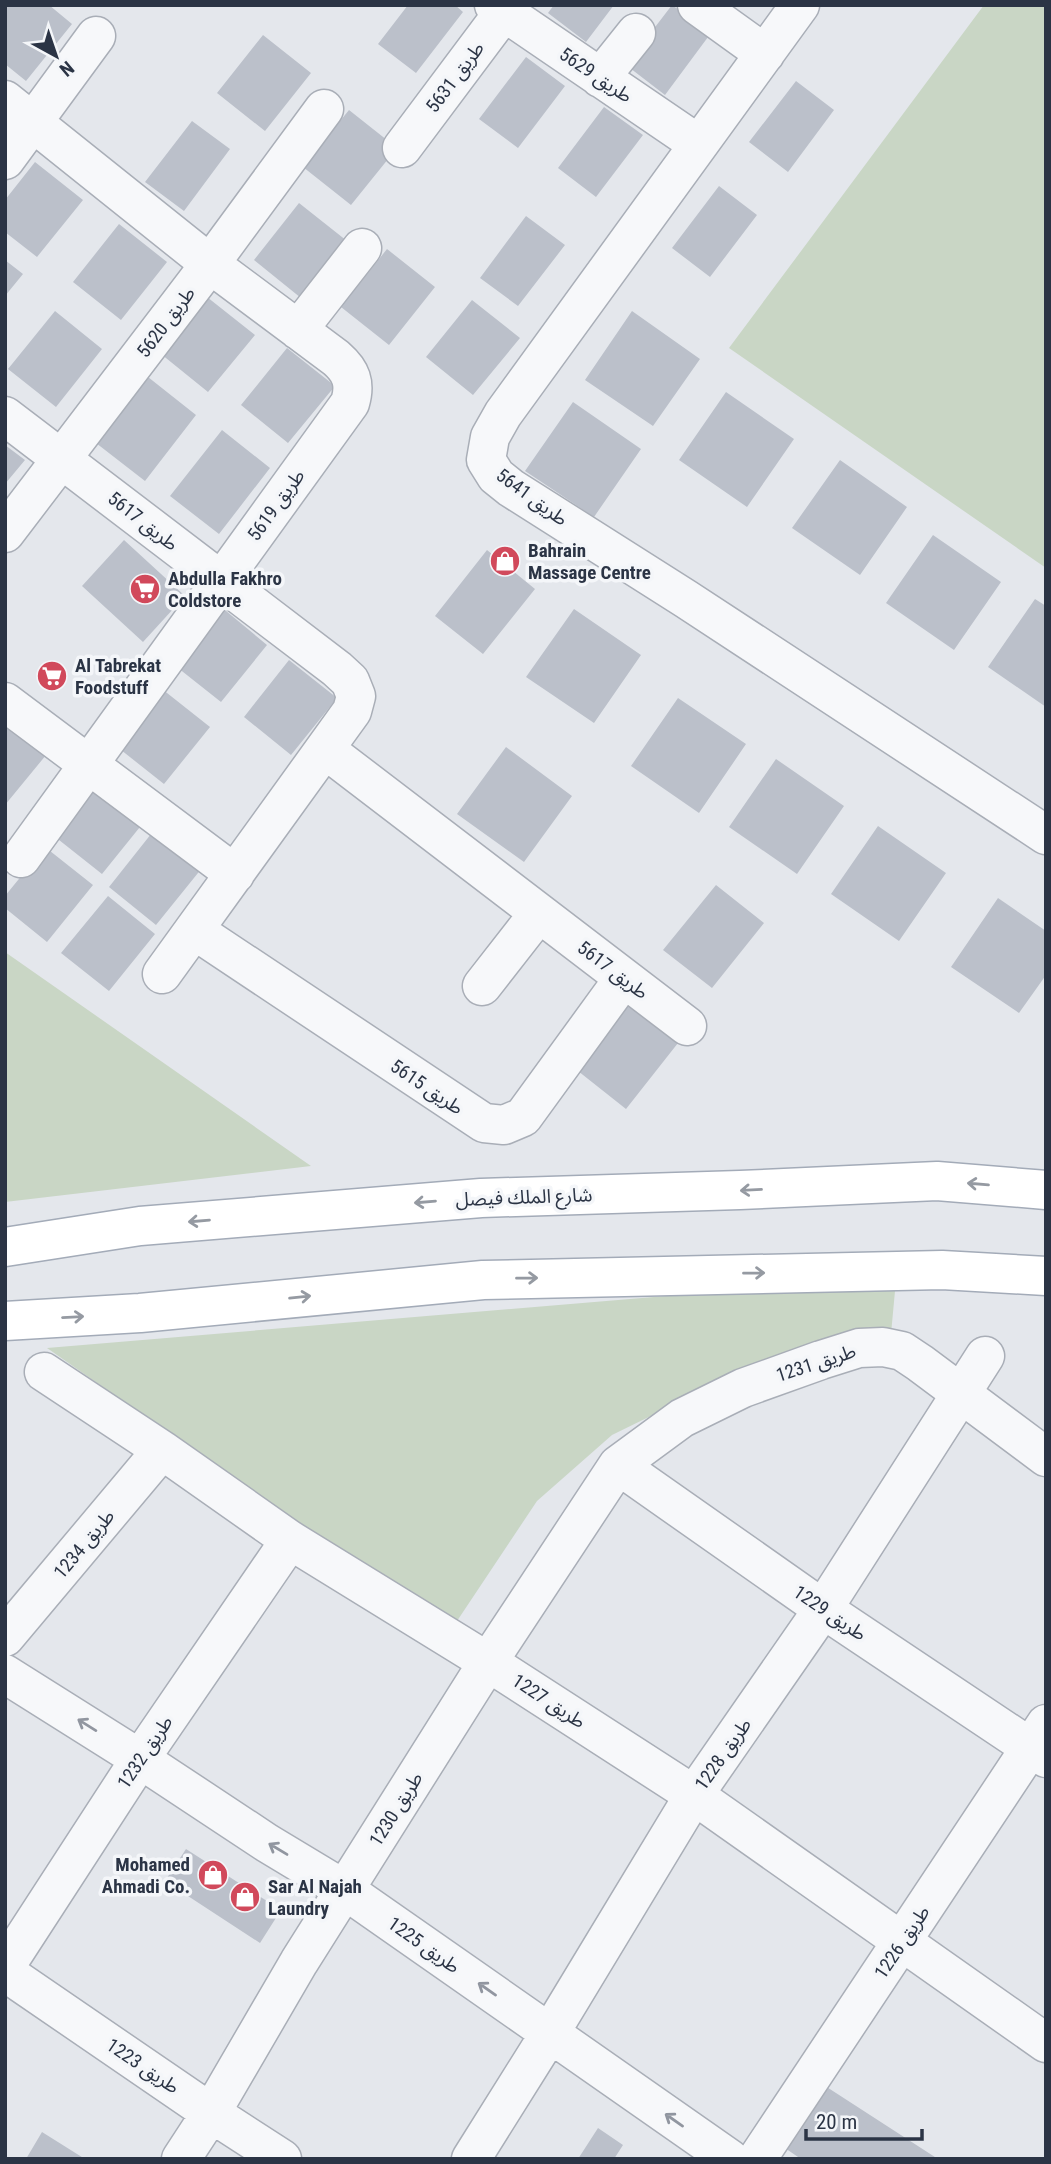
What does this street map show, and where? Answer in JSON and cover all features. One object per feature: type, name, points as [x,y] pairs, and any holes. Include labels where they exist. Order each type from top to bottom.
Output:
[{"type":"main road","name":"شارع الملك فيصل","points":[[5,1247],[140,1226],[481,1198],[726,1191],[937,1181],[1046,1190]]},
{"type":"main road","points":[[5,1321],[140,1313],[483,1280],[942,1270],[1046,1276]]},
{"type":"street","points":[[697,5],[765,54]]},
{"type":"street","name":"طريق 5641","points":[[800,5],[503,414],[490,437],[486,460],[496,476],[512,488],[1046,835]]},
{"type":"street","name":"طريق 5629","points":[[502,8],[698,144]]},
{"type":"street","name":"طريق 5631","points":[[402,148],[502,8]]},
{"type":"street","points":[[600,78],[636,33]]},
{"type":"street","points":[[5,159],[19,111],[96,36]]},
{"type":"street","name":"طريق 5620","points":[[5,533],[324,109]]},
{"type":"street","name":"طريق 5619","points":[[19,111],[210,264],[336,358],[349,372],[354,392],[350,403],[22,858]]},
{"type":"street","points":[[298,330],[362,248]]},
{"type":"street","name":"طريق 5617","points":[[5,416],[350,681],[356,696],[352,710],[326,750],[162,974]]},
{"type":"street","points":[[5,702],[235,874]]},
{"type":"street","name":"طريق 5617","points":[[326,750],[687,1026]]},
{"type":"street","points":[[482,986],[539,913]]},
{"type":"street","name":"طريق 5615","points":[[194,930],[484,1124],[504,1125],[523,1116],[624,978]]},
{"type":"street","name":"طريق 1231","points":[[618,1465],[682,1418],[743,1388],[859,1348],[883,1347],[902,1352],[1046,1457]]},
{"type":"street","name":"طريق 1228","points":[[471,2159],[694,1795],[823,1609],[985,1356]]},
{"type":"street","name":"طريق 1227","points":[[44,1372],[162,1450],[290,1540],[488,1662],[694,1795],[1046,2043]]},
{"type":"street","name":"طريق 1234","points":[[5,1637],[162,1450]]},
{"type":"street","name":"طريق 1229","points":[[618,1465],[823,1609],[1041,1743]]},
{"type":"street","name":"طريق 1230","points":[[181,2159],[299,1962],[488,1662],[618,1465]]},
{"type":"street","name":"طريق 1232","points":[[5,1969],[140,1759],[290,1540]]},
{"type":"street","name":"طريق 1225","points":[[5,1674],[267,1843],[345,1890],[730,2159]]},
{"type":"street","name":"طريق 1226","points":[[757,2159],[1041,1743]]},
{"type":"street","name":"طريق 1223","points":[[5,1969],[211,2113],[282,2159]]},
{"type":"green space","points":[[984,5],[1046,5],[1046,568],[729,348]]},
{"type":"green space","points":[[5,952],[311,1166],[5,1202]]},
{"type":"green space","points":[[772,1287],[895,1291],[891,1334],[712,1386],[612,1435],[537,1501],[451,1630],[47,1348]]},
{"type":"building","points":[[8,5],[49,5],[72,24],[26,81],[5,64],[5,9]]},
{"type":"building","points":[[408,5],[455,5],[463,12],[416,73],[378,44]]},
{"type":"building","points":[[554,5],[614,5],[586,42],[548,13]]},
{"type":"building","points":[[672,5],[711,33],[665,95],[626,65]]},
{"type":"building","points":[[263,35],[311,73],[265,131],[217,93]]},
{"type":"building","points":[[526,57],[565,86],[518,148],[479,119]]},
{"type":"building","points":[[796,81],[834,110],[788,172],[749,142]]},
{"type":"building","points":[[604,107],[643,135],[596,197],[558,168]]},
{"type":"building","points":[[349,110],[397,148],[351,205],[303,167]]},
{"type":"building","points":[[192,121],[230,149],[184,211],[145,182]]},
{"type":"building","points":[[35,162],[83,200],[37,257],[5,232],[5,200]]},
{"type":"building","points":[[719,186],[757,215],[710,277],[672,248]]},
{"type":"building","points":[[299,203],[347,241],[301,298],[254,260]]},
{"type":"building","points":[[526,216],[565,245],[518,306],[480,278]]},
{"type":"building","points":[[119,224],[167,262],[121,320],[73,282]]},
{"type":"building","points":[[387,249],[435,287],[389,345],[341,307]]},
{"type":"building","points":[[5,260],[23,274],[5,296]]},
{"type":"building","points":[[207,297],[255,335],[208,392],[161,354]]},
{"type":"building","points":[[472,300],[520,338],[473,395],[426,357]]},
{"type":"building","points":[[55,311],[102,349],[56,407],[8,369]]},
{"type":"building","points":[[632,311],[700,359],[653,426],[585,380]]},
{"type":"building","points":[[287,348],[335,386],[288,443],[241,405]]},
{"type":"building","points":[[148,377],[196,415],[145,481],[96,443]]},
{"type":"building","points":[[726,392],[794,439],[747,507],[679,460]]},
{"type":"building","points":[[573,402],[641,449],[594,517],[525,471]]},
{"type":"building","points":[[222,430],[270,468],[219,534],[170,496]]},
{"type":"building","points":[[5,445],[25,460],[5,484]]},
{"type":"building","points":[[840,460],[907,507],[860,575],[792,528]]},
{"type":"building","points":[[933,535],[1001,582],[954,650],[886,603]]},
{"type":"building","points":[[124,540],[185,596],[143,642],[82,586]]},
{"type":"building","points":[[487,550],[535,589],[483,654],[435,616]]},
{"type":"building","points":[[1035,599],[1046,606],[1046,707],[988,667]]},
{"type":"building","points":[[220,606],[267,645],[221,702],[173,664]]},
{"type":"building","points":[[574,609],[641,655],[594,723],[526,677]]},
{"type":"building","points":[[289,660],[337,698],[291,755],[244,717]]},
{"type":"building","points":[[162,689],[210,727],[164,784],[116,746]]},
{"type":"building","points":[[678,698],[746,744],[699,813],[631,766]]},
{"type":"building","points":[[5,712],[51,749],[5,805]]},
{"type":"building","points":[[506,747],[572,796],[524,862],[457,814]]},
{"type":"building","points":[[776,759],[844,806],[797,874],[729,827]]},
{"type":"building","points":[[101,779],[148,817],[102,874],[54,836]]},
{"type":"building","points":[[878,826],[946,873],[899,941],[831,894]]},
{"type":"building","points":[[155,829],[202,868],[156,925],[109,887]]},
{"type":"building","points":[[45,847],[93,885],[47,942],[5,908],[5,896]]},
{"type":"building","points":[[716,885],[764,923],[712,988],[663,950]]},
{"type":"building","points":[[108,896],[155,934],[109,991],[61,953]]},
{"type":"building","points":[[998,898],[1046,931],[1046,975],[1019,1013],[951,967]]},
{"type":"building","points":[[629,1005],[678,1043],[626,1109],[578,1071]]},
{"type":"building","points":[[186,1849],[281,1910],[260,1943],[165,1881]]},
{"type":"building","points":[[819,2082],[938,2159],[801,2159],[779,2144]]},
{"type":"building","points":[[598,2128],[623,2145],[614,2159],[578,2159]]},
{"type":"building","points":[[42,2132],[85,2159],[26,2159]]},
{"type":"place","name":"Bahrain Massage Centre","points":[[505,561]]},
{"type":"place","name":"Abdulla Fakhro Coldstore","points":[[145,589]]},
{"type":"place","name":"Al Tabrekat Foodstuff","points":[[52,676]]},
{"type":"place","name":"Mohamed Ahmadi Co.","points":[[213,1875]]},
{"type":"place","name":"Sar Al Najah Laundry","points":[[245,1897]]}]
